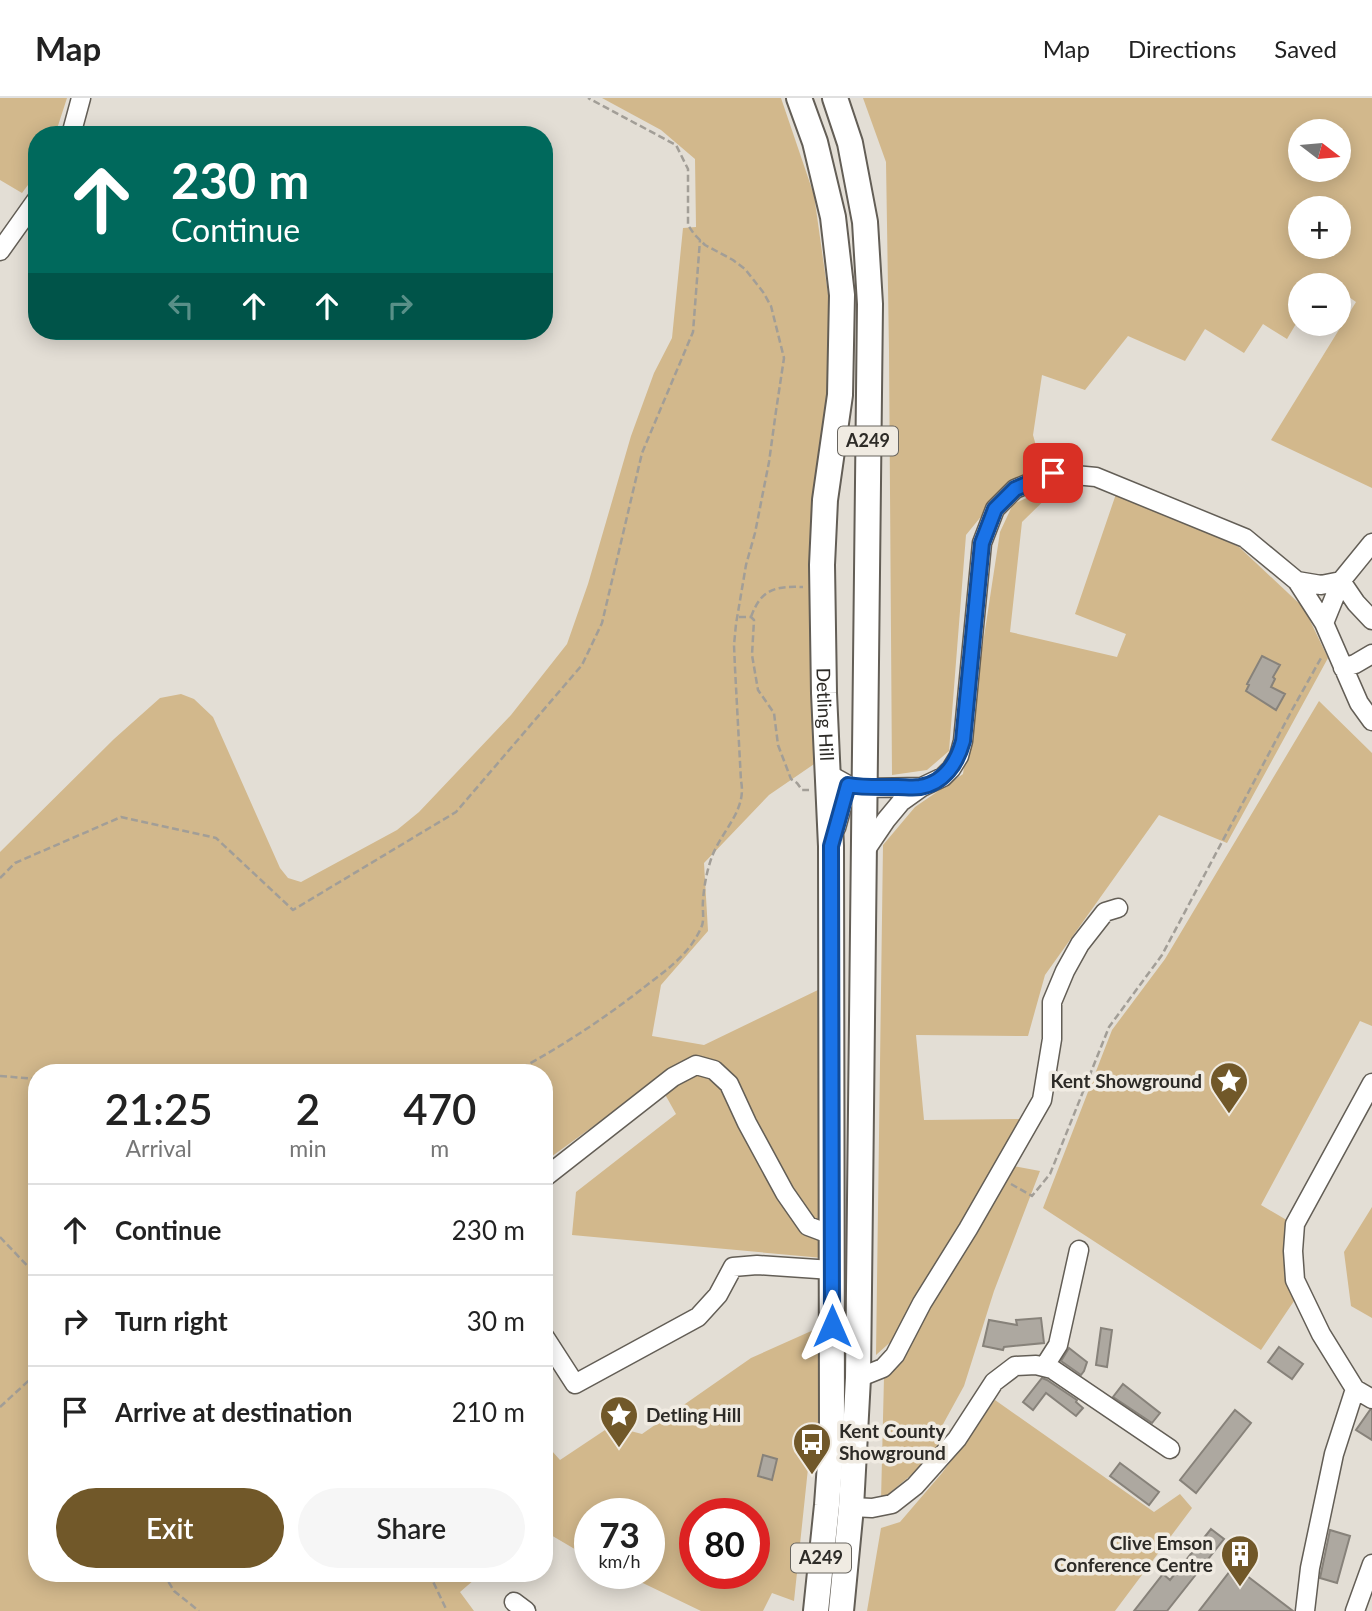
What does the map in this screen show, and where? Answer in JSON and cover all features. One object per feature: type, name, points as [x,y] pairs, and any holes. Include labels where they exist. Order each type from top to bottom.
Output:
[{"type":"highway","name":"Detling Hill","points":[[799,98],[815,142],[833,217],[842,295],[841,395],[825,500],[822,588],[824,693],[865,851],[858,1378],[839,1506]]},
{"type":"highway","name":"Detling Hill","points":[[835,98],[850,143],[865,222],[870,304],[850,785],[831,846],[832,1437],[839,1506]]},
{"type":"highway","name":"A249","points":[[816,1611],[839,1506]]},
{"type":"highway","name":"A249","points":[[839,1506],[841,1611]]},
{"type":"street","points":[[73,126],[81,98]]},
{"type":"street","points":[[0,251],[28,212]]},
{"type":"street","points":[[865,851],[901,802],[922,787],[943,777],[959,756],[963,741],[982,543],[995,509],[1015,489],[1053,473],[1096,477],[1245,538],[1297,580],[1324,623],[1359,703],[1372,721]]},
{"type":"street","points":[[1324,623],[1341,581],[1372,542]]},
{"type":"street","points":[[1297,580],[1321,585],[1341,581]]},
{"type":"street","points":[[1341,581],[1372,620]]},
{"type":"street","points":[[1343,668],[1372,654]]},
{"type":"street","points":[[850,785],[922,787]]},
{"type":"street","points":[[850,785],[886,820]]},
{"type":"street","points":[[858,1378],[883,1368],[895,1355],[922,1303],[1042,1100],[1052,1039],[1052,1002],[1080,944],[1105,912],[1118,908]]},
{"type":"street","points":[[553,1171],[673,1077],[696,1065],[714,1070],[729,1084],[785,1193],[808,1226],[832,1235]]},
{"type":"street","points":[[1372,1083],[1295,1224],[1293,1251],[1295,1280],[1321,1334],[1354,1389],[1372,1399]]},
{"type":"street","points":[[1044,1367],[1058,1345],[1079,1251]]},
{"type":"street","points":[[553,1350],[575,1384],[698,1317],[718,1295],[733,1267],[757,1265],[832,1270]]},
{"type":"street","points":[[839,1506],[872,1508],[892,1504],[915,1486],[957,1439],[994,1382],[1015,1366],[1036,1365],[1052,1369],[1170,1449]]},
{"type":"street","points":[[1305,1611],[1310,1568],[1334,1454],[1354,1389]]},
{"type":"street","points":[[1355,1611],[1372,1564]]},
{"type":"path","points":[[529,1064],[620,1007],[680,959],[694,942],[703,924],[704,886],[714,853],[742,800],[734,645],[746,565],[769,462],[785,358],[771,306],[763,292],[746,269],[705,245],[688,225],[688,169],[676,145],[588,98]]},
{"type":"path","points":[[0,878],[15,863],[121,817],[216,838],[293,910],[456,812],[582,665],[602,623],[642,453],[693,332],[700,240]]},
{"type":"path","points":[[751,617],[757,602],[766,592],[784,587],[822,588]]},
{"type":"path","points":[[738,617],[751,617]]},
{"type":"path","points":[[751,617],[754,620],[752,655],[758,691],[774,713],[778,745],[791,779],[802,790],[850,785]]},
{"type":"path","points":[[998,1177],[1032,1196],[1050,1174],[1109,1027],[1162,955],[1332,640]]},
{"type":"path","points":[[0,1076],[28,1078]]},
{"type":"path","points":[[0,1237],[28,1267]]},
{"type":"path","points":[[0,1407],[28,1381]]},
{"type":"path","points":[[168,1582],[174,1591],[199,1611]]},
{"type":"path","points":[[433,1582],[447,1611]]},
{"type":"shaded area","points":[[0,98],[67,98],[58,126],[28,126],[28,185],[22,193],[0,180]]},
{"type":"shaded area","points":[[602,98],[781,98],[814,195],[828,294],[832,400],[820,760],[769,795],[704,863],[708,931],[661,985],[652,1036],[704,1045],[820,989],[823,1258],[572,1235],[576,1192],[676,1114],[657,1080],[553,1155],[553,1064],[28,1064],[28,1582],[472,1582],[460,1592],[474,1611],[0,1611],[0,852],[114,739],[160,698],[181,694],[194,699],[213,717],[280,868],[288,878],[301,882],[397,830],[419,812],[511,715],[567,644],[588,584],[631,436],[654,373],[672,338],[683,228],[696,227],[695,159],[661,130]]},
{"type":"shaded area","points":[[863,98],[1372,98],[1372,488],[1271,440],[1335,336],[1351,336],[1351,310],[1356,302],[1351,298],[1351,273],[1288,273],[1287,339],[1263,324],[1244,353],[1205,329],[1185,361],[1128,336],[1085,390],[1042,375],[1033,435],[1042,467],[1001,492],[966,535],[949,751],[927,770],[892,775],[886,162]]},
{"type":"shaded area","points":[[1064,481],[1022,522],[1010,632],[1117,657],[1126,634],[1075,614],[1117,491],[1239,547],[1304,608],[1328,658],[1227,843],[1159,815],[1045,975],[1028,1036],[916,1035],[924,1120],[1028,1119],[896,1337],[876,1355],[883,845],[915,807],[963,774],[1000,532],[1013,504]],"holes":[[[1263,656],[1279,665],[1273,683],[1269,682],[1268,685],[1285,694],[1276,709],[1263,702],[1266,695],[1258,697],[1246,691],[1249,685],[1247,684]]]},
{"type":"shaded area","points":[[1319,701],[1372,753],[1372,1026],[1360,1021],[1261,1205],[1290,1222],[1286,1234],[1294,1301],[1261,1350],[1043,1208],[1112,1030],[1165,959]]},
{"type":"shaded area","points":[[1013,1166],[1040,1171],[994,1291],[964,1386],[936,1437],[950,1443],[881,1500],[884,1377]]},
{"type":"shaded area","points":[[1372,1207],[1372,1318],[1351,1306],[1344,1252]]},
{"type":"shaded area","points":[[818,1328],[819,1459],[809,1459],[794,1601],[772,1593],[763,1611],[701,1611],[655,1589],[665,1589],[665,1498],[574,1498],[574,1549],[553,1536],[553,1452],[560,1460],[611,1426],[642,1434],[751,1358]]},
{"type":"shaded area","points":[[995,1400],[1154,1512],[1180,1494],[1192,1508],[1115,1611],[867,1611],[881,1528],[900,1522],[942,1473]]},
{"type":"building","points":[[1262,656],[1280,665],[1271,687],[1285,694],[1276,710],[1246,691]]},
{"type":"building","points":[[1041,1318],[1044,1343],[1004,1347],[1003,1350],[983,1346],[989,1320],[1017,1325],[1016,1320]]},
{"type":"building","points":[[1101,1328],[1112,1330],[1107,1367],[1096,1365]]},
{"type":"building","points":[[1279,1347],[1303,1364],[1292,1379],[1268,1362]]},
{"type":"building","points":[[1069,1348],[1087,1362],[1081,1375],[1061,1361]]},
{"type":"building","points":[[1042,1378],[1077,1400],[1083,1408],[1076,1416],[1046,1393],[1033,1410],[1023,1402]]},
{"type":"building","points":[[1123,1384],[1160,1413],[1152,1423],[1113,1397]]},
{"type":"building","points":[[1235,1410],[1251,1423],[1196,1493],[1180,1480]]},
{"type":"building","points":[[1372,1410],[1372,1440],[1356,1430]]},
{"type":"building","points":[[763,1455],[777,1459],[772,1480],[758,1476]]},
{"type":"building","points":[[1120,1463],[1159,1492],[1149,1505],[1110,1476]]},
{"type":"building","points":[[1211,1529],[1224,1539],[1167,1611],[1134,1611],[1163,1574],[1170,1580]]},
{"type":"building","points":[[1330,1530],[1350,1536],[1337,1583],[1320,1578]]},
{"type":"building","name":"Clive Emson Conference Centre","points":[[1234,1566],[1293,1611],[1199,1611]]},
{"type":"place","name":"Kent Showground","points":[[1229,1115]]},
{"type":"place","name":"Detling Hill","points":[[619,1449]]},
{"type":"place","name":"Kent County Showground","points":[[812,1476]]},
{"type":"place","name":"Clive Emson Conference Centre","points":[[1240,1588]]},
{"type":"route","points":[[832,1326],[831,846],[848,785],[865,788],[922,787],[943,777],[959,756],[963,741],[982,543],[995,509],[1015,489],[1053,473]]}]
